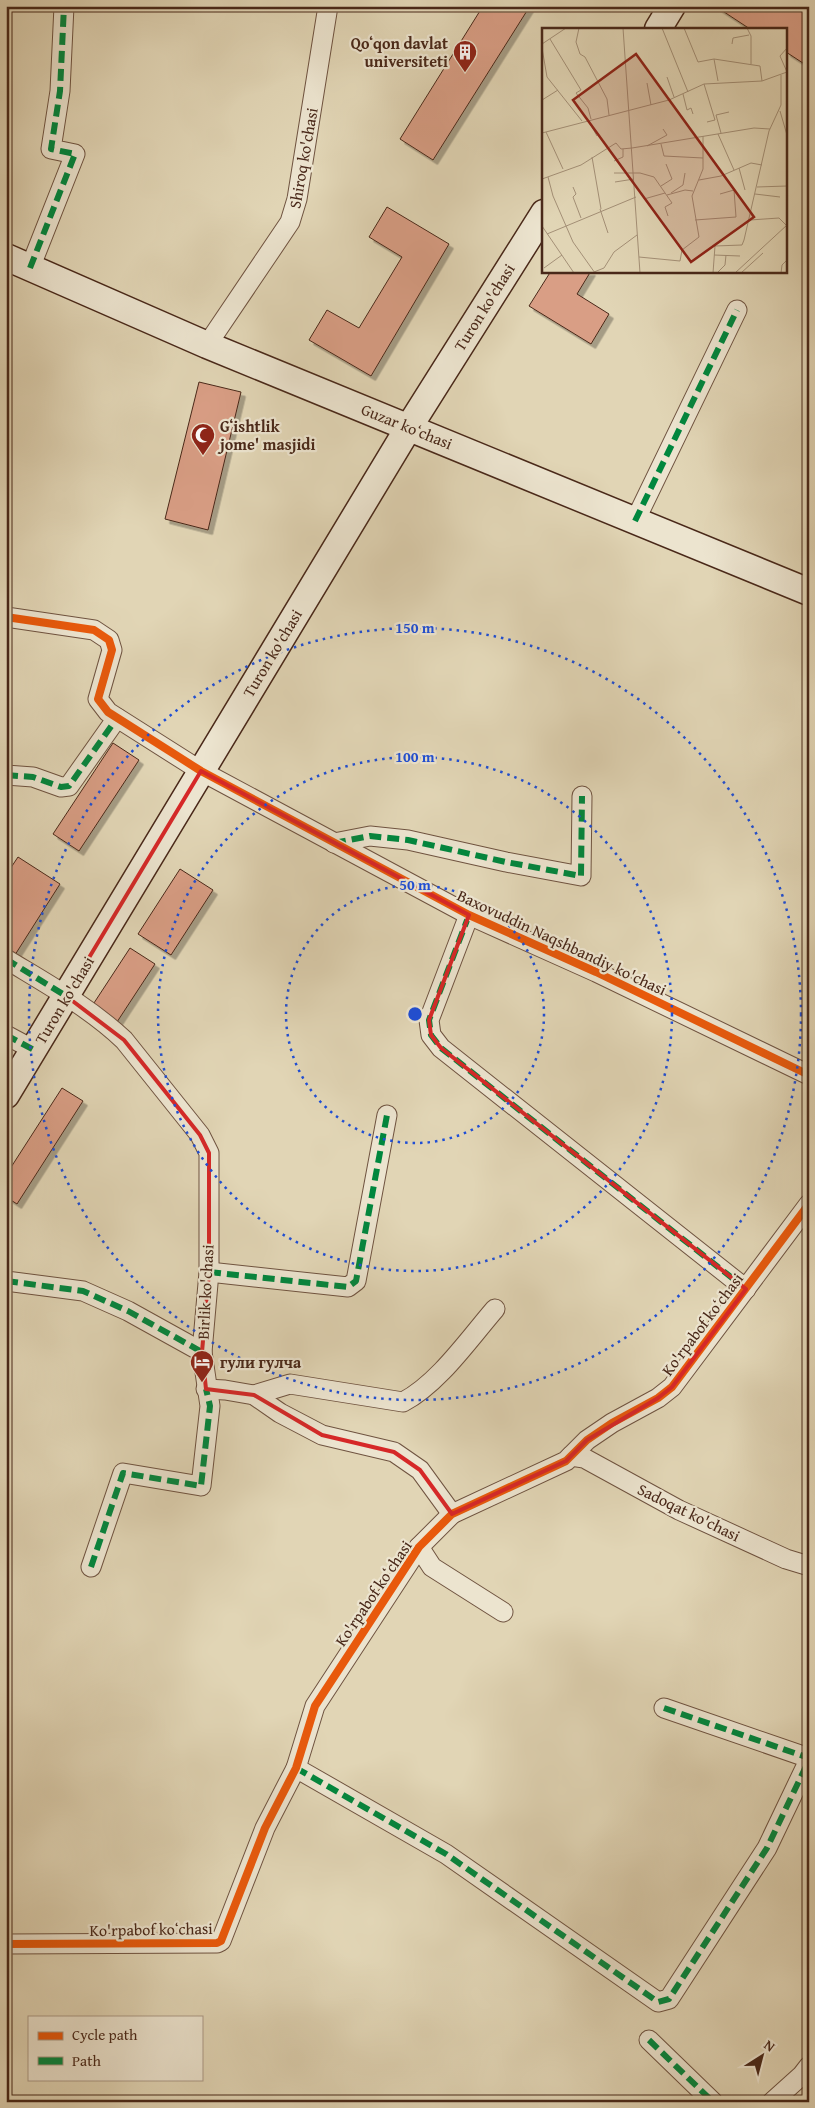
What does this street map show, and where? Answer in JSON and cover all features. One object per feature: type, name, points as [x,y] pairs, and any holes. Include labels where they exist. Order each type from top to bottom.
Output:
[{"type":"main road","points":[[659,28],[672,6]]},
{"type":"main road","name":"Turon ko'chasi","points":[[6,1095],[409,427],[542,216]]},
{"type":"main road","name":"Guzar koʻchasi","points":[[6,257],[206,345],[809,592]]},
{"type":"street","points":[[30,268],[75,154],[51,149],[60,90],[64,6]]},
{"type":"street","name":"Shiroq ko'chasi","points":[[206,345],[290,222],[297,199],[328,6]]},
{"type":"street","points":[[635,521],[737,310]]},
{"type":"street","name":"Baxovuddin Naqshbandiy ko'chasi","points":[[6,617],[94,630],[110,640],[112,650],[98,699],[108,712],[201,771],[469,915],[596,972],[809,1075]]},
{"type":"street","points":[[6,775],[33,777],[61,787],[69,786],[117,718]]},
{"type":"street","points":[[334,843],[370,836],[408,840],[506,862],[581,876],[582,796]]},
{"type":"street","points":[[469,915],[429,1020],[431,1035],[441,1048],[746,1289]]},
{"type":"street","name":"Birlik ko'chasi","points":[[6,959],[66,996],[113,1029],[124,1040],[205,1142],[209,1153],[209,1272],[202,1352],[210,1406],[201,1486],[123,1473],[91,1567]]},
{"type":"street","points":[[6,1035],[34,1050]]},
{"type":"street","points":[[209,1272],[348,1287],[352,1285],[356,1281],[387,1115]]},
{"type":"street","name":"Ko'rpabof koʻchasi","points":[[6,1944],[217,1943],[221,1941],[265,1828],[296,1768],[315,1706],[419,1547],[452,1514],[566,1461],[587,1440],[612,1423],[658,1398],[672,1387],[809,1204]]},
{"type":"street","points":[[6,1281],[83,1291],[128,1311],[202,1352]]},
{"type":"street","points":[[206,1389],[254,1394],[290,1384],[402,1402],[418,1394],[432,1382],[495,1309]]},
{"type":"street","points":[[254,1394],[280,1413],[322,1435],[394,1452],[420,1470],[452,1514]]},
{"type":"street","name":"Sadoqat ko'chasi","points":[[571,1456],[584,1458],[679,1510],[786,1559],[809,1566]]},
{"type":"street","points":[[419,1547],[432,1567],[503,1612]]},
{"type":"street","points":[[296,1768],[446,1854],[658,2002],[669,1999],[767,1848],[809,1759],[664,1708]]},
{"type":"street","points":[[649,2040],[713,2102]]},
{"type":"street","points":[[772,2102],[802,2075],[809,2066]]},
{"type":"highlighted area","points":[[201,771],[469,915],[429,1020],[431,1035],[441,1048],[746,1289],[672,1387],[658,1398],[587,1440],[566,1461],[452,1514],[420,1470],[394,1452],[322,1435],[254,1395],[206,1389],[202,1352],[209,1272],[209,1153],[200,1135],[124,1040],[66,996]]},
{"type":"building","name":"Qoʻqon davlat universiteti","points":[[483,6],[530,6],[433,160],[400,139]]},
{"type":"building","points":[[715,6],[809,6],[809,67],[788,53],[788,28],[748,28]]},
{"type":"building","points":[[387,207],[449,244],[371,376],[309,340],[327,310],[359,328],[402,257],[369,237]]},
{"type":"building","points":[[550,272],[590,272],[577,294],[609,314],[591,344],[529,306]]},
{"type":"building","name":"Gʻishtlik jome' masjidi","points":[[199,382],[241,392],[208,530],[165,519]]},
{"type":"building","points":[[113,743],[139,760],[79,851],[53,834]]},
{"type":"building","points":[[18,857],[60,884],[13,958],[6,954],[6,875]]},
{"type":"building","points":[[180,869],[213,890],[171,955],[138,934]]},
{"type":"building","points":[[130,948],[155,964],[117,1022],[92,1006]]},
{"type":"building","points":[[62,1088],[83,1101],[17,1204],[6,1197],[6,1175]]},
{"type":"marked path","points":[[30,268],[75,154],[51,149],[60,91],[64,6]]},
{"type":"marked path","points":[[635,521],[737,310]]},
{"type":"marked path","points":[[6,775],[33,777],[61,787],[69,786],[117,718]]},
{"type":"marked path","points":[[334,843],[370,836],[408,840],[506,862],[581,876],[582,796]]},
{"type":"marked path","points":[[469,915],[429,1020],[431,1035],[441,1048],[746,1289]]},
{"type":"marked path","points":[[6,959],[66,996]]},
{"type":"marked path","points":[[6,1035],[34,1050]]},
{"type":"marked path","points":[[209,1272],[348,1287],[356,1281],[387,1115]]},
{"type":"marked path","points":[[6,1281],[83,1291],[128,1311],[202,1352]]},
{"type":"marked path","points":[[91,1567],[123,1473],[201,1486],[210,1406],[206,1389]]},
{"type":"marked path","points":[[664,1708],[809,1758]]},
{"type":"marked path","points":[[296,1768],[446,1854],[658,2002],[669,1999],[767,1848],[809,1760]]},
{"type":"marked path","points":[[649,2040],[713,2102]]},
{"type":"cycle path","points":[[6,617],[94,630],[109,640],[112,650],[98,699],[108,712],[201,771],[469,915],[596,972],[809,1075]]},
{"type":"cycle path","points":[[6,1944],[217,1943],[221,1941],[265,1828],[296,1768],[315,1706],[419,1547],[452,1514],[566,1461],[587,1440],[612,1423],[658,1398],[672,1387],[809,1204]]},
{"type":"place","name":"Qoʻqon davlat universiteti","points":[[465,73]]},
{"type":"place","name":"Gʻishtlik jome' masjidi","points":[[203,456]]},
{"type":"place","name":"гули гулча","points":[[202,1383]]}]
